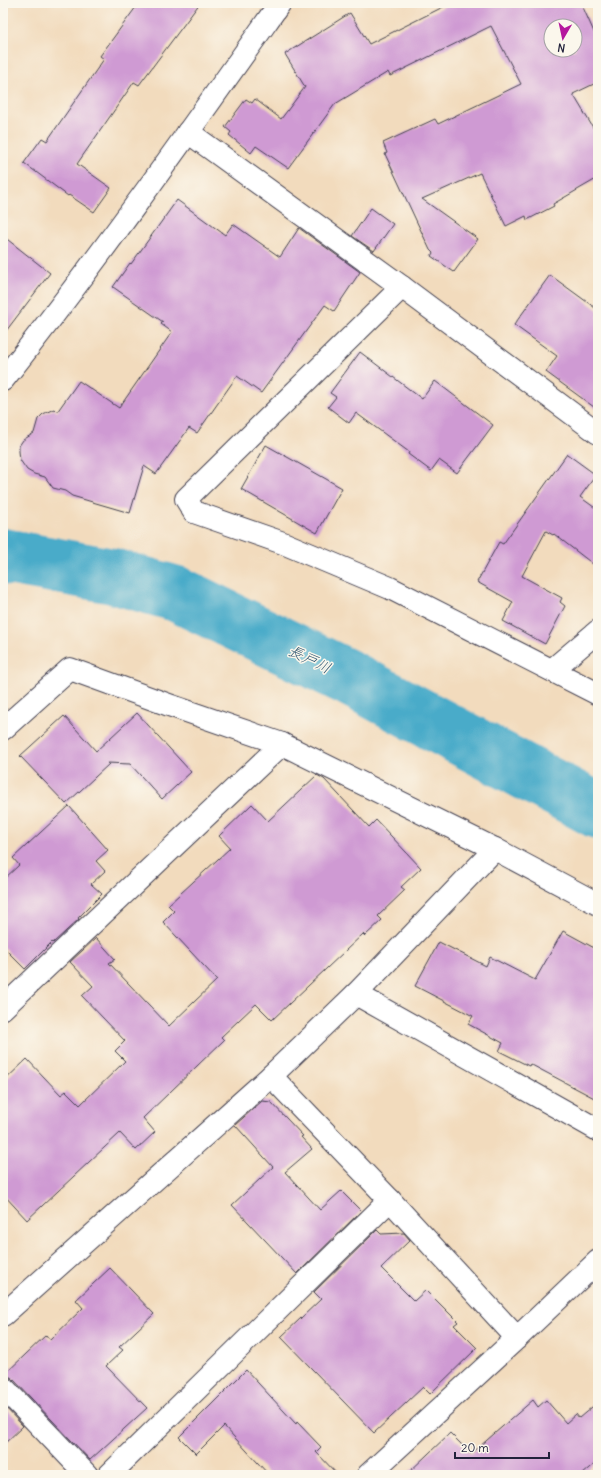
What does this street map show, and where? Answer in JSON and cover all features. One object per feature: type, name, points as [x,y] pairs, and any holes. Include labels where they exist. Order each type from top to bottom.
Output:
[{"type":"street","points":[[3,380],[42,331],[188,132],[280,3]]},
{"type":"street","points":[[188,132],[402,287],[598,433]]},
{"type":"street","points":[[402,287],[186,499],[194,512],[283,543],[390,588],[598,694]]},
{"type":"street","points":[[552,670],[598,631]]},
{"type":"street","points":[[3,729],[70,669],[282,744],[495,849],[598,904]]},
{"type":"street","points":[[3,1008],[282,744]]},
{"type":"street","points":[[3,1315],[270,1076],[356,994],[495,849]]},
{"type":"street","points":[[356,994],[598,1130]]},
{"type":"street","points":[[270,1076],[390,1200],[517,1338]]},
{"type":"street","points":[[109,1475],[390,1200]]},
{"type":"street","points":[[368,1475],[598,1261]]},
{"type":"street","points":[[3,1387],[87,1475]]},
{"type":"building","points":[[139,3],[200,3],[139,85],[134,82],[77,164],[111,188],[94,212],[69,195],[68,196],[24,163],[42,138],[47,141],[104,59],[100,56]]},
{"type":"building","points":[[451,3],[581,3],[598,41],[598,82],[573,94],[598,136],[598,178],[553,204],[554,206],[527,220],[526,216],[506,226],[480,173],[422,199],[478,239],[454,272],[431,256],[433,253],[430,250],[385,154],[387,153],[383,143],[435,119],[438,124],[521,84],[491,26],[390,76],[388,72],[335,104],[288,168],[256,146],[251,153],[229,135],[231,132],[225,127],[246,99],[252,103],[255,99],[281,119],[305,87],[285,54],[350,13],[369,44]]},
{"type":"building","points":[[177,200],[225,235],[233,224],[280,257],[299,228],[360,272],[334,311],[325,305],[261,393],[237,376],[197,433],[189,428],[156,474],[144,466],[130,513],[72,496],[65,491],[53,488],[45,477],[27,470],[20,460],[19,446],[23,440],[34,433],[38,419],[43,414],[54,409],[57,412],[79,381],[119,408],[172,332],[161,324],[163,322],[113,287]]},
{"type":"building","points":[[371,208],[393,224],[374,251],[352,236]]},
{"type":"building","points":[[3,236],[50,273],[3,335]]},
{"type":"building","points":[[550,275],[598,310],[598,410],[546,372],[557,356],[514,325]]},
{"type":"building","points":[[360,352],[422,399],[435,381],[493,425],[457,473],[439,460],[431,471],[408,454],[409,452],[356,413],[349,423],[328,407],[336,397],[330,393]]},
{"type":"building","points":[[266,445],[342,488],[317,533],[241,489]]},
{"type":"building","points":[[567,454],[596,475],[580,497],[598,510],[598,568],[554,534],[553,535],[546,531],[522,576],[562,598],[560,602],[565,606],[545,644],[503,621],[513,602],[477,582],[499,542],[503,544]]},
{"type":"building","points":[[137,713],[191,772],[162,799],[130,764],[107,763],[109,764],[66,804],[20,756],[64,716],[96,751]]},
{"type":"building","points":[[317,775],[324,779],[369,827],[376,820],[421,868],[401,887],[405,890],[378,916],[382,920],[365,936],[363,934],[272,1020],[256,1004],[221,1037],[224,1040],[143,1118],[155,1132],[136,1150],[120,1133],[27,1220],[3,1194],[3,1082],[27,1059],[61,1095],[66,1091],[80,1105],[125,1061],[115,1051],[125,1041],[82,996],[93,986],[70,962],[96,938],[115,959],[109,963],[169,1026],[217,980],[163,922],[174,911],[168,905],[230,848],[219,836],[252,804],[268,821]]},
{"type":"building","points":[[69,806],[108,850],[96,861],[105,871],[91,884],[102,894],[78,918],[79,919],[53,943],[52,942],[25,969],[3,947],[3,880],[19,865],[13,858]]},
{"type":"building","points":[[563,931],[598,950],[598,1100],[530,1064],[529,1066],[499,1051],[503,1043],[468,1024],[473,1016],[415,986],[439,942],[486,966],[490,957],[535,980]]},
{"type":"building","points":[[262,1101],[271,1102],[303,1136],[301,1137],[312,1149],[285,1172],[320,1210],[341,1191],[361,1211],[297,1274],[232,1205],[273,1167],[235,1125]]},
{"type":"building","points":[[377,1230],[381,1234],[404,1233],[410,1240],[381,1268],[414,1301],[426,1290],[458,1322],[454,1325],[477,1348],[430,1394],[423,1387],[374,1433],[281,1337],[321,1299],[314,1292]]},
{"type":"building","points":[[110,1268],[154,1314],[119,1347],[123,1350],[106,1366],[147,1408],[90,1460],[12,1378],[5,1374],[46,1335],[50,1340],[83,1308],[76,1300]]},
{"type":"building","points":[[246,1370],[296,1424],[297,1422],[321,1447],[316,1452],[338,1475],[269,1475],[224,1426],[196,1454],[179,1437]]},
{"type":"building","points":[[533,1400],[538,1407],[546,1400],[566,1423],[576,1414],[579,1418],[598,1402],[598,1461],[582,1475],[406,1475],[450,1433],[471,1454]]},
{"type":"building","points":[[3,1405],[23,1426],[3,1445]]},
{"type":"waterway","name":"長戸川","points":[[3,556],[113,576],[177,594],[349,678],[598,811]]}]
